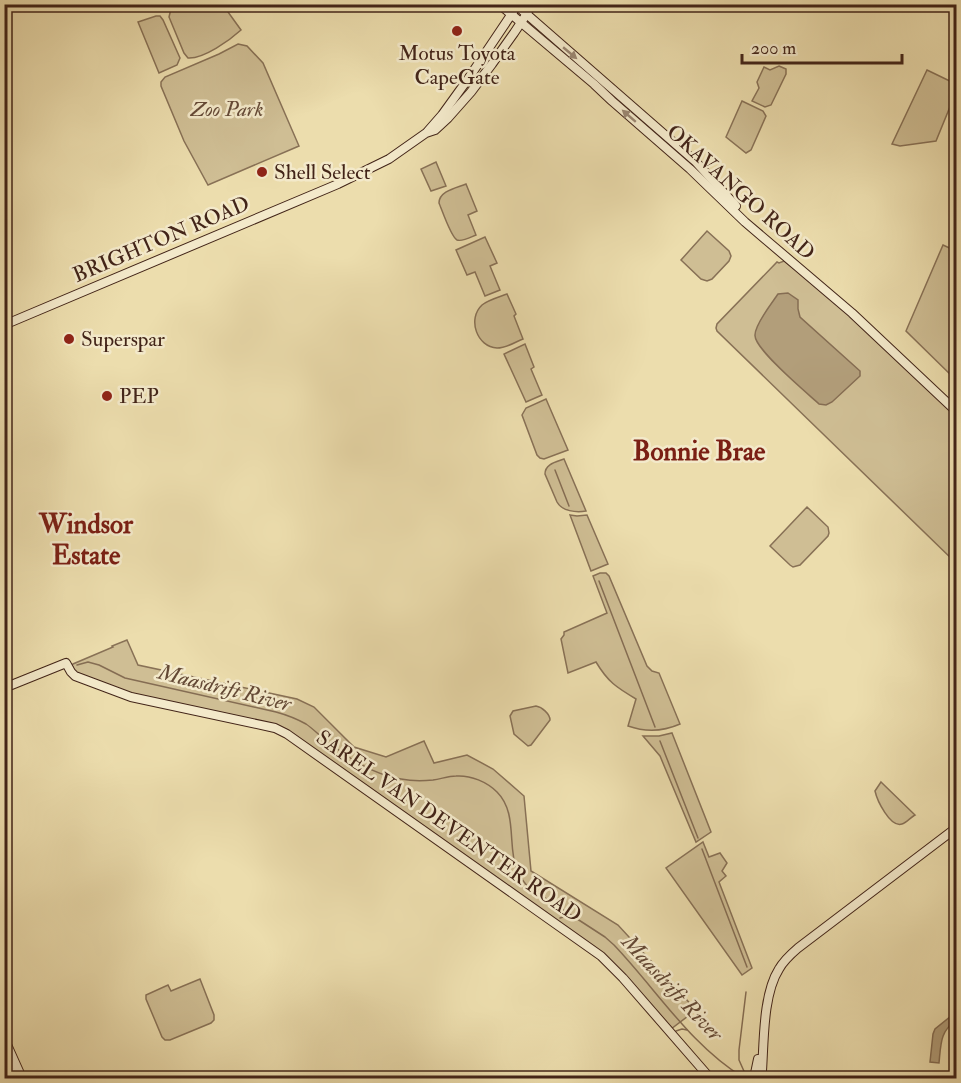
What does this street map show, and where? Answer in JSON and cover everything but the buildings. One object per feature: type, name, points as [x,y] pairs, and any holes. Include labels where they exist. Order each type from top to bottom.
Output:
[{"type":"main road","name":"OKAVANGO ROAD","points":[[499,4],[594,84],[690,169],[745,222],[957,409]]},
{"type":"main road","name":"BRIGHTON ROAD","points":[[4,325],[338,184],[389,159],[435,130],[448,118],[471,92],[526,15],[531,4]]},
{"type":"main road","name":"OKAVANGO ROAD","points":[[517,5],[696,162],[747,217],[875,330],[957,409]]},
{"type":"main road","name":"BRIGHTON ROAD","points":[[426,134],[468,80],[517,5]]},
{"type":"main road","name":"SAREL VAN DEVENTER ROAD","points":[[4,688],[66,663],[75,676],[130,697],[275,728],[292,736],[601,956],[624,978],[708,1078]]},
{"type":"main road","points":[[756,1078],[758,1060],[764,1044],[772,984],[777,970],[785,959],[957,828]]},
{"type":"main road","points":[[4,1038],[22,1078]]},
{"type":"main road","points":[[4,1057],[14,1078]]},
{"type":"green space","name":"Zoo Park","points":[[180,5],[223,5],[241,30],[224,44],[209,52],[188,58],[169,17],[171,9]]},
{"type":"green space","name":"Zoo Park","points":[[160,16],[163,20],[180,58],[177,65],[159,73],[138,22]]},
{"type":"green space","name":"Zoo Park","points":[[238,44],[247,46],[263,63],[299,146],[208,185],[184,141],[161,82],[165,77]]},
{"type":"green space","points":[[779,66],[786,69],[786,74],[771,105],[765,107],[752,101],[759,88],[757,82],[764,67],[770,70]]},
{"type":"green space","points":[[927,70],[956,84],[956,92],[936,141],[900,146],[892,144]]},
{"type":"green space","points":[[742,101],[763,111],[766,116],[751,150],[746,153],[726,137]]},
{"type":"green space","points":[[436,162],[446,186],[431,191],[421,169]]},
{"type":"green space","points":[[466,184],[477,211],[468,215],[476,235],[457,240],[452,234],[439,203],[445,193]]},
{"type":"green space","points":[[707,231],[729,251],[731,256],[712,279],[707,281],[701,279],[681,260]]},
{"type":"green space","points":[[485,237],[497,263],[490,266],[500,290],[485,296],[475,272],[467,275],[456,250]]},
{"type":"green space","points":[[943,245],[956,251],[956,380],[906,331]]},
{"type":"green space","points":[[784,261],[853,317],[956,415],[956,563],[717,331],[717,324],[777,262]]},
{"type":"green space","points":[[507,294],[523,339],[497,348],[484,343],[480,338],[476,331],[475,317],[482,305]]},
{"type":"green space","points":[[525,344],[534,367],[531,369],[542,395],[526,402],[504,354]]},
{"type":"green space","points":[[546,399],[568,450],[544,459],[537,455],[522,415],[526,408]]},
{"type":"green space","points":[[564,459],[586,511],[570,511],[559,505],[545,474],[554,462]]},
{"type":"green space","points":[[807,507],[828,527],[829,533],[800,565],[793,567],[770,546]]},
{"type":"green space","points":[[570,515],[587,515],[608,564],[591,571]]},
{"type":"green space","points":[[606,573],[609,576],[647,666],[659,673],[680,724],[667,729],[654,730],[628,726],[636,699],[613,684],[596,662],[568,673],[561,639],[564,632],[607,613],[593,576]]},
{"type":"green space","points":[[127,640],[138,665],[297,699],[314,707],[354,747],[386,757],[424,741],[434,763],[467,755],[493,769],[524,796],[531,871],[618,925],[696,1010],[671,1029],[619,969],[293,734],[138,696],[75,672],[73,664]]},
{"type":"green space","points":[[536,706],[549,715],[550,720],[528,746],[514,734],[510,716],[513,711]]},
{"type":"green space","points":[[672,733],[711,832],[696,842],[660,756],[643,736]]},
{"type":"green space","points":[[881,782],[915,815],[902,824],[893,822],[881,806],[875,791]]},
{"type":"green space","points":[[703,842],[709,857],[720,853],[727,863],[722,871],[726,876],[719,882],[752,968],[742,975],[666,868]]},
{"type":"green space","points":[[200,979],[214,1020],[170,1040],[165,1040],[146,995],[168,985],[171,991]]},
{"type":"shaded area","points":[[788,293],[798,300],[800,317],[860,371],[860,376],[826,405],[819,404],[793,381],[757,342],[756,330],[764,314],[778,294]]},
{"type":"shaded area","points":[[956,1012],[956,1020],[942,1038],[939,1063],[930,1062],[935,1029]]},
{"type":"waterway","points":[[555,470],[569,506]]},
{"type":"waterway","points":[[599,581],[655,727]]},
{"type":"waterway","name":"Maasdrift River","points":[[77,665],[88,662],[125,678],[288,716],[306,724],[360,764],[390,777],[421,781],[462,776],[488,785],[497,792],[508,810],[514,861],[518,873],[528,887],[605,937],[630,962],[690,1033],[707,1050],[744,1078]]},
{"type":"waterway","points":[[660,741],[698,838]]},
{"type":"waterway","points":[[702,849],[747,967]]},
{"type":"waterway","name":"Maasdrift River","points":[[560,918],[567,916],[574,918]]},
{"type":"waterway","points":[[746,992],[739,1060],[747,1078]]},
{"type":"waterway","name":"Maasdrift River","points":[[676,1031],[687,1030]]},
{"type":"place","name":"Motus Toyota CapeGate","points":[[457,31]]},
{"type":"place","name":"Shell Select","points":[[262,172]]},
{"type":"place","name":"Superspar","points":[[69,339]]},
{"type":"place","name":"PEP","points":[[107,396]]},
{"type":"district","name":"Bonnie Brae","points":[[699,451]]},
{"type":"district","name":"Windsor Estate","points":[[86,540]]}]
